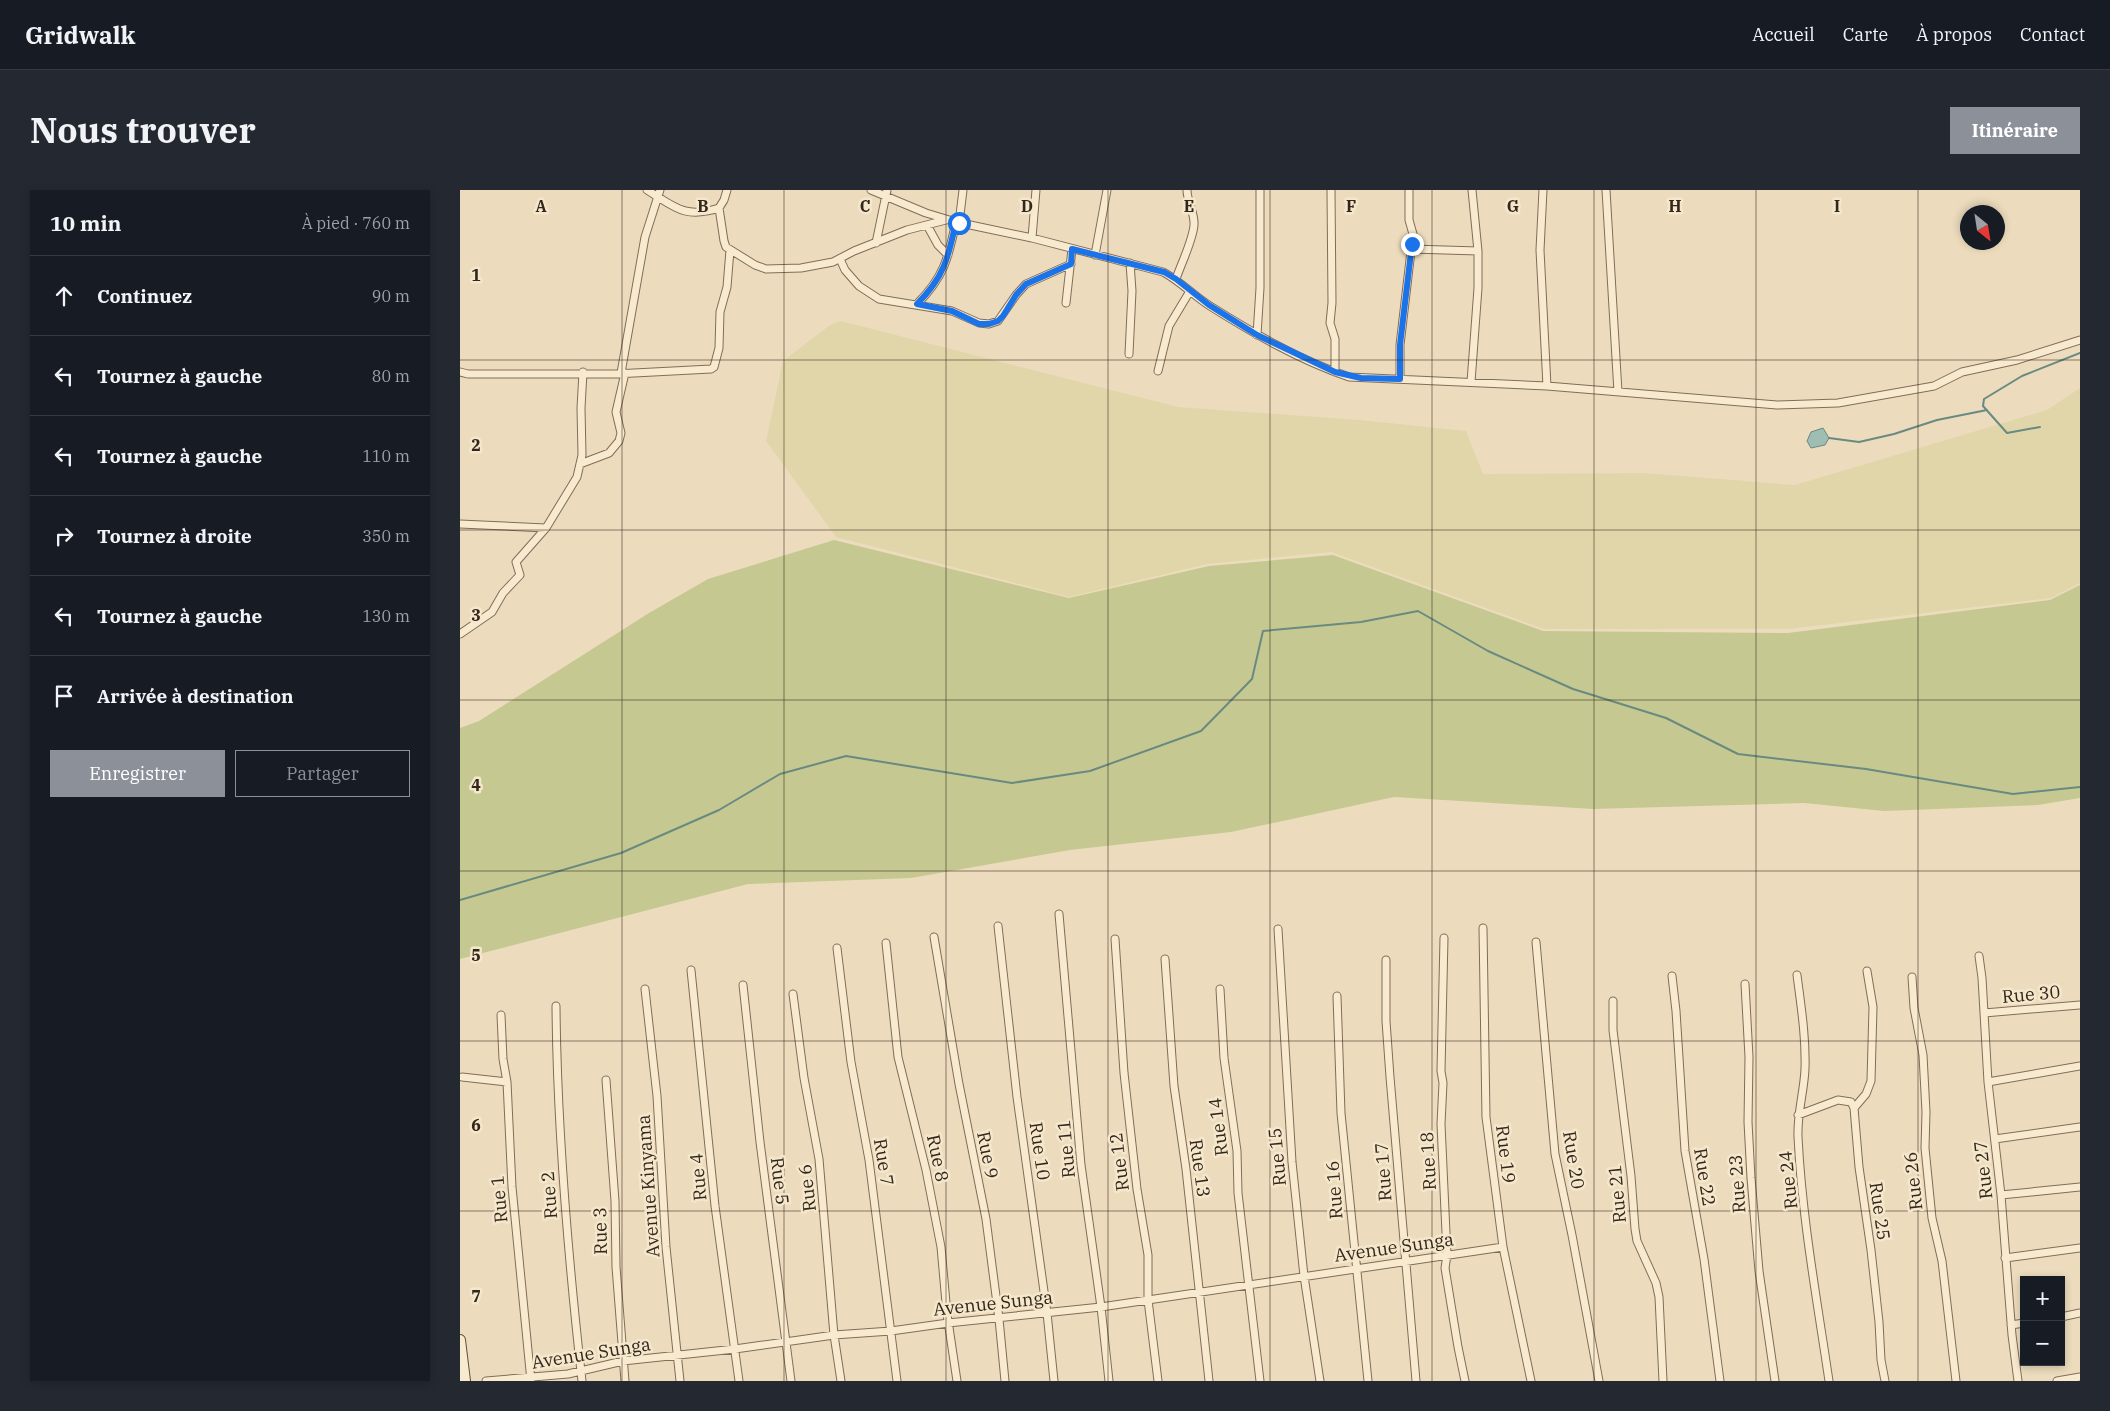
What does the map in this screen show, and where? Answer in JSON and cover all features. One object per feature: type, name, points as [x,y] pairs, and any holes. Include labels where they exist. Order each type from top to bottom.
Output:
[{"type":"street","points":[[647,190],[660,194],[678,210],[690,213],[719,208]]},
{"type":"street","points":[[727,190],[719,208],[724,241],[730,250],[755,265],[766,269],[801,268],[840,259],[854,251],[907,230],[948,220]]},
{"type":"street","points":[[871,190],[886,194],[957,223],[1032,238],[1164,272],[1209,305],[1257,335],[1335,372],[1355,378],[1547,386],[1777,405],[1838,403],[1934,386],[1962,372],[2017,360],[2080,340]]},
{"type":"street","points":[[917,304],[939,278],[948,255],[964,190]]},
{"type":"street","points":[[1032,238],[1036,190]]},
{"type":"street","points":[[1095,254],[1107,190]]},
{"type":"street","points":[[1176,279],[1192,236],[1194,224],[1192,211],[1187,200],[1187,190]]},
{"type":"street","points":[[1257,335],[1260,288],[1260,190]]},
{"type":"street","points":[[1331,190],[1332,303],[1330,323],[1335,339],[1335,372]]},
{"type":"street","points":[[1400,379],[1400,337],[1413,234],[1409,220],[1409,190]]},
{"type":"street","points":[[1470,382],[1478,288],[1478,251],[1472,190]]},
{"type":"street","points":[[1543,190],[1540,250],[1547,386]]},
{"type":"street","points":[[1606,190],[1618,392]]},
{"type":"street","points":[[580,464],[610,453],[621,433],[616,412],[646,237],[660,194]]},
{"type":"street","points":[[876,243],[886,194]]},
{"type":"street","points":[[926,225],[938,245],[948,255]]},
{"type":"street","points":[[1066,303],[1072,249]]},
{"type":"street","points":[[1411,249],[1478,251]]},
{"type":"street","points":[[460,372],[468,374],[623,373],[711,369],[714,367],[719,348],[720,312],[727,287],[730,250]]},
{"type":"street","points":[[840,259],[845,270],[860,286],[878,299],[952,311],[979,324],[989,324],[998,321],[1026,284],[1071,264]]},
{"type":"street","points":[[1129,354],[1132,291],[1130,263]]},
{"type":"street","points":[[1158,371],[1169,326],[1190,291]]},
{"type":"street","points":[[460,634],[492,612],[503,593],[520,575],[516,562],[546,528],[572,488],[582,455],[581,408],[583,372]]},
{"type":"street","points":[[460,379],[468,374]]},
{"type":"street","points":[[460,524],[546,528]]},
{"type":"street","name":"Rue 11","points":[[1059,914],[1082,1165],[1109,1381]]},
{"type":"street","name":"Rue 10","points":[[998,926],[1017,1097],[1047,1313],[1054,1381]]},
{"type":"street","name":"Rue 19","points":[[1483,928],[1486,1116],[1503,1247],[1530,1381]]},
{"type":"street","name":"Rue 15","points":[[1278,929],[1291,1144],[1304,1276],[1320,1381]]},
{"type":"street","name":"Rue 9","points":[[934,937],[959,1084],[986,1219],[1005,1381]]},
{"type":"street","name":"Rue 18","points":[[1444,938],[1441,1071],[1443,1083],[1440,1110],[1447,1255],[1445,1268],[1466,1381]]},
{"type":"street","name":"Rue 12","points":[[1115,939],[1124,1073],[1137,1188],[1148,1256],[1148,1300],[1158,1381]]},
{"type":"street","name":"Rue 20","points":[[1536,942],[1555,1154],[1599,1381]]},
{"type":"street","name":"Rue 8","points":[[886,943],[898,1056],[934,1209],[957,1381]]},
{"type":"street","name":"Rue 7","points":[[837,948],[846,1032],[869,1160],[896,1381]]},
{"type":"street","name":"Rue 27","points":[[1979,956],[1988,1082],[2001,1196],[2011,1325],[2018,1381]]},
{"type":"street","name":"Rue 13","points":[[1165,959],[1174,1086],[1186,1169],[1198,1294],[1209,1381]]},
{"type":"street","name":"Rue 17","points":[[1386,960],[1386,1030],[1416,1381]]},
{"type":"street","name":"Rue 4","points":[[691,970],[715,1206],[739,1381]]},
{"type":"street","points":[[1798,1115],[1838,1100],[1851,1102],[1854,1108],[1866,1094],[1870,1080],[1873,1007],[1867,971]]},
{"type":"street","name":"Rue 24","points":[[1797,975],[1805,1040],[1805,1069],[1798,1115],[1803,1187],[1829,1381]]},
{"type":"street","name":"Rue 22","points":[[1672,976],[1685,1151],[1703,1251],[1720,1381]]},
{"type":"street","name":"Rue 26","points":[[1912,977],[1914,1008],[1923,1055],[1926,1112],[1925,1148],[1932,1218],[1942,1261],[1956,1381]]},
{"type":"street","name":"Rue 5","points":[[743,984],[760,1142],[791,1381]]},
{"type":"street","name":"Rue 23","points":[[1745,984],[1749,1058],[1748,1122],[1758,1272],[1775,1381]]},
{"type":"street","name":"Avenue Kinyama","points":[[646,989],[657,1096],[662,1199],[680,1381]]},
{"type":"street","name":"Rue 14","points":[[1220,989],[1224,1058],[1237,1151],[1238,1193],[1260,1381]]},
{"type":"street","name":"Rue 6","points":[[794,994],[807,1094],[819,1159],[834,1335],[841,1381]]},
{"type":"street","name":"Rue 16","points":[[1337,996],[1342,1113],[1349,1207],[1358,1268],[1361,1319],[1368,1381]]},
{"type":"street","name":"Rue 21","points":[[1613,1001],[1613,1030],[1631,1176],[1635,1229],[1638,1241],[1656,1283],[1659,1297],[1663,1381]]},
{"type":"street","name":"Rue 30","points":[[1984,1013],[2080,1005]]},
{"type":"street","name":"Rue 2","points":[[556,1006],[556,1057],[565,1208],[582,1381]]},
{"type":"street","name":"Rue 1","points":[[501,1015],[503,1059],[507,1082],[512,1187],[530,1380]]},
{"type":"street","points":[[1988,1082],[2080,1066]]},
{"type":"street","points":[[462,1077],[507,1082]]},
{"type":"street","name":"Rue 3","points":[[606,1080],[615,1201],[616,1267],[625,1381]]},
{"type":"street","name":"Rue 25","points":[[1854,1108],[1859,1166],[1879,1322],[1881,1360],[1885,1381]]},
{"type":"street","points":[[1995,1139],[2080,1127]]},
{"type":"street","points":[[2001,1196],[2080,1187]]},
{"type":"street","name":"Avenue Sunga","points":[[486,1381],[530,1380],[623,1361],[735,1349],[834,1335],[891,1331],[948,1322],[999,1319],[1101,1307],[1503,1247]]},
{"type":"street","points":[[2005,1258],[2080,1248]]},
{"type":"street","points":[[2065,1315],[2080,1313]]},
{"type":"street","points":[[2011,1325],[2020,1324]]},
{"type":"street","points":[[460,1340],[465,1381]]},
{"type":"street","points":[[2061,1381],[2080,1377]]},
{"type":"shaded area","points":[[841,321],[1178,407],[1360,420],[1466,431],[1483,474],[1644,473],[1795,485],[2047,410],[2080,388],[2080,583],[2051,598],[1789,629],[1544,629],[1331,552],[1207,564],[1069,597],[836,537],[766,441],[783,361],[830,325]]},
{"type":"green space","points":[[834,540],[1069,598],[1209,566],[1333,555],[1543,631],[1788,633],[2050,600],[2080,585],[2080,798],[2038,805],[1884,811],[1804,803],[1593,809],[1394,797],[1231,832],[1070,850],[911,878],[748,884],[460,959],[460,728],[479,721],[649,613],[708,579]]},
{"type":"water","points":[[1823,428],[1829,438],[1825,445],[1811,448],[1807,441],[1811,432]]},
{"type":"waterway","points":[[2040,427],[2007,433],[1983,406],[1984,399],[2022,376],[2080,353]]},
{"type":"waterway","points":[[1829,438],[1859,442],[1894,434],[1937,420],[1987,410]]},
{"type":"waterway","points":[[460,900],[621,853],[719,810],[780,774],[846,756],[1012,783],[1090,771],[1201,731],[1252,679],[1263,631],[1361,622],[1418,611],[1488,651],[1573,689],[1666,718],[1738,754],[1866,769],[2013,794],[2080,787]]},
{"type":"route","points":[[959,223],[956,222],[946,262],[939,278],[931,290],[917,304],[938,310],[952,311],[979,324],[989,324],[998,321],[1026,284],[1071,264],[1072,249],[1164,272],[1209,305],[1257,335],[1335,372],[1349,377],[1361,378],[1400,379],[1400,345],[1412,244]]}]
